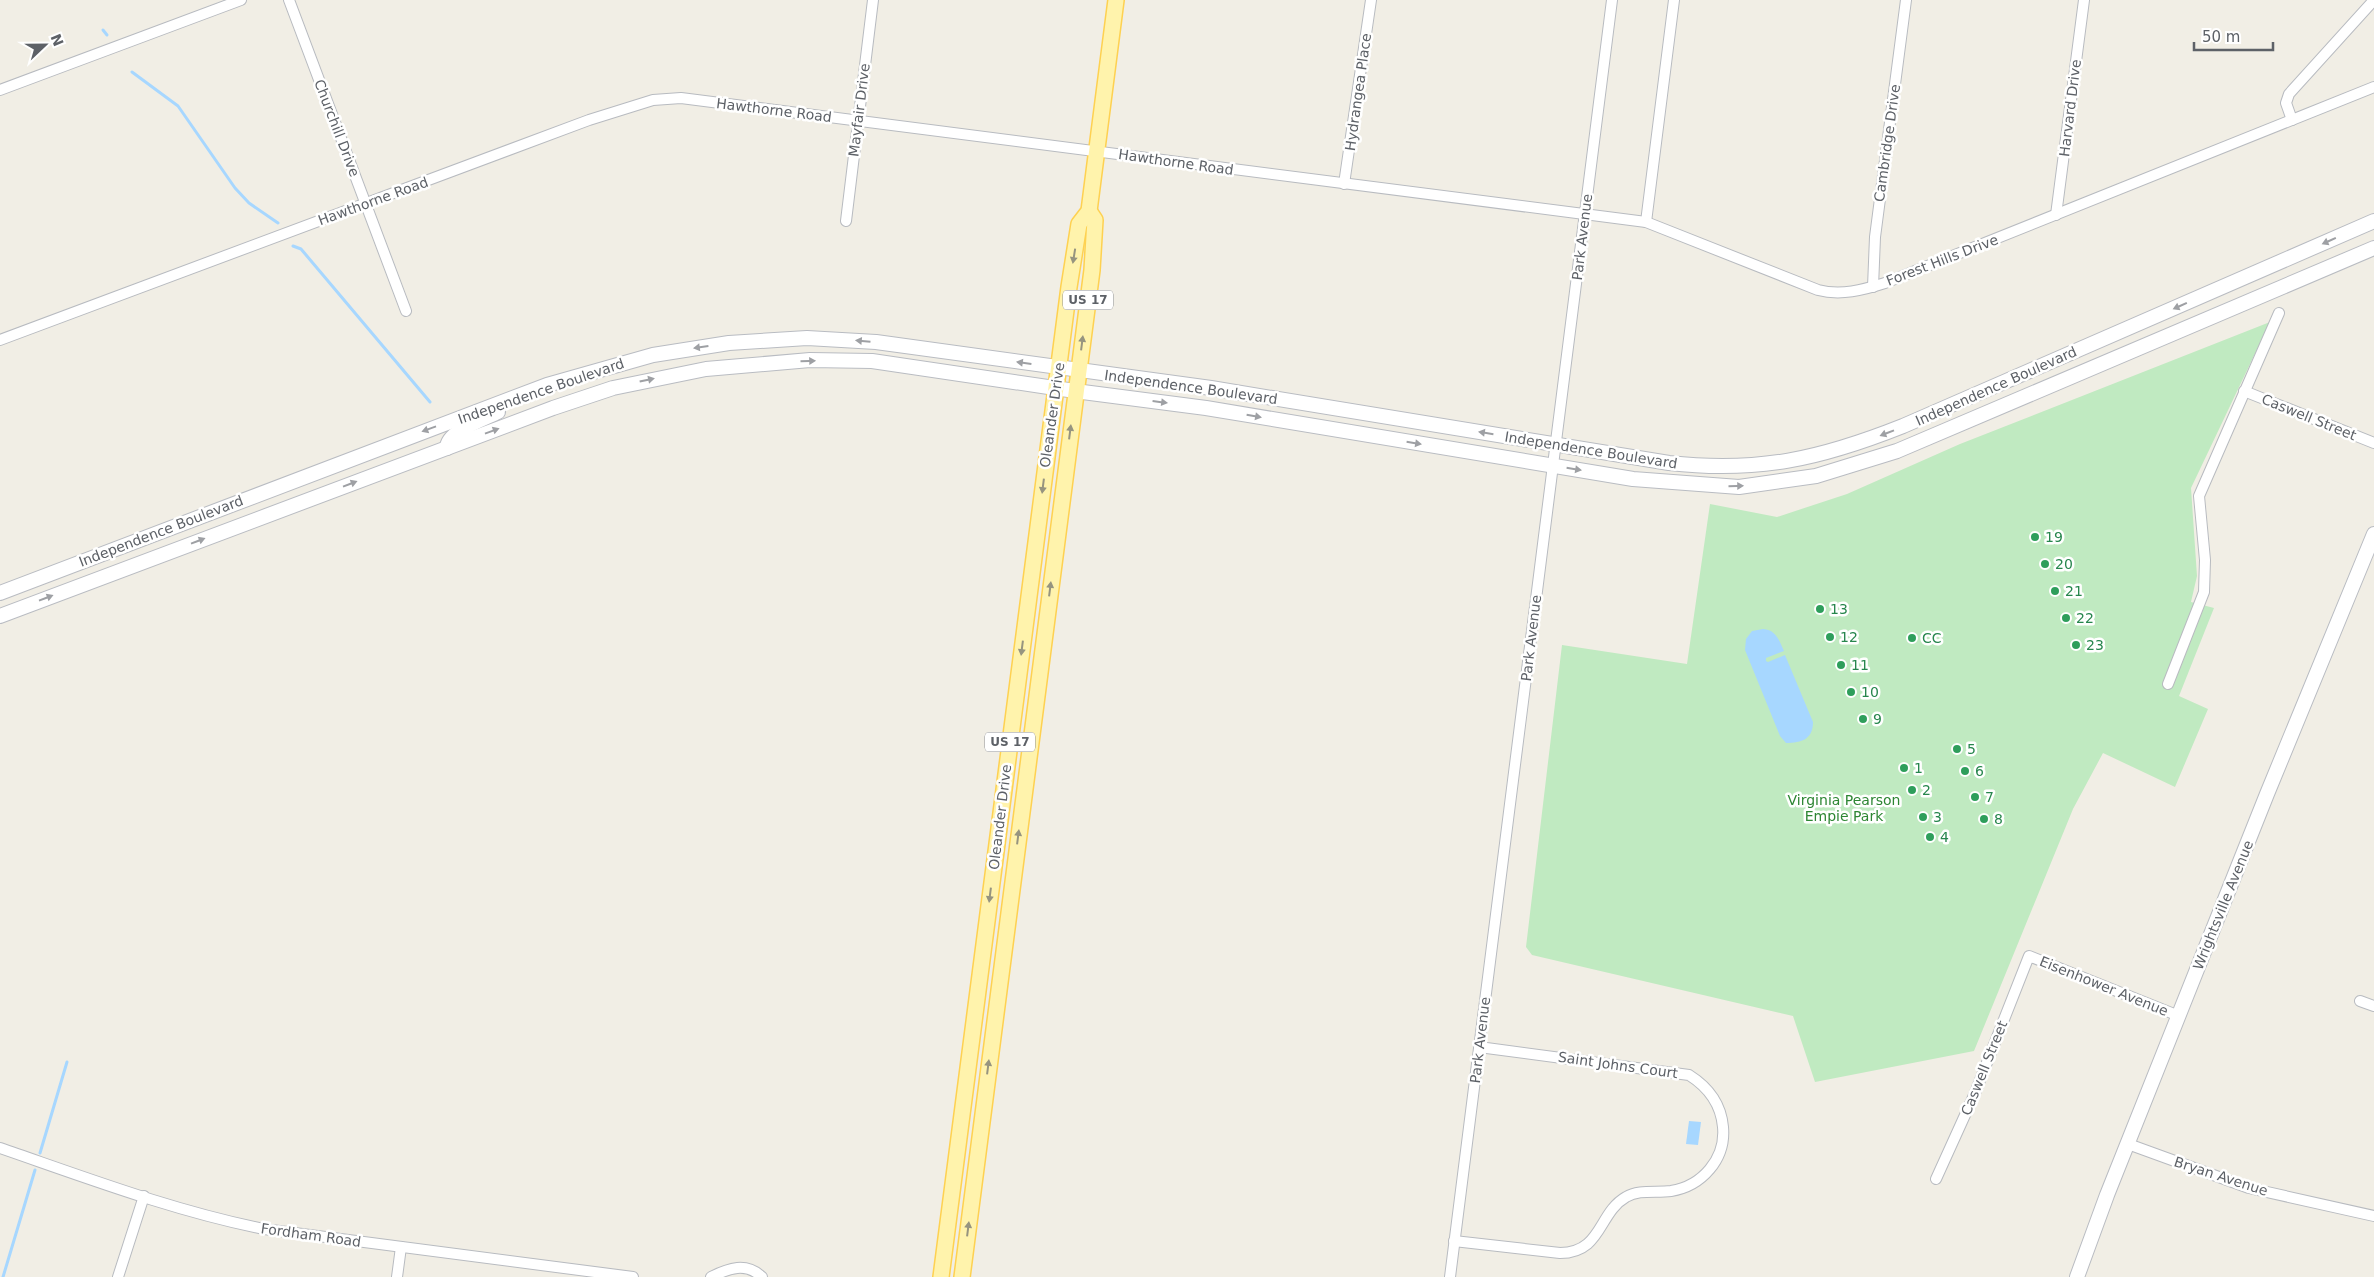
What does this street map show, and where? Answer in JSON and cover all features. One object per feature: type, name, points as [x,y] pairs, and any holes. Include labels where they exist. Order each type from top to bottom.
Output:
[{"type":"main road","name":"Oleander Drive","points":[[941,1277],[1056,388],[1079,224],[1088,211],[1116,0]]},
{"type":"main road","name":"Oleander Drive","points":[[962,1277],[1092,270],[1095,220],[1088,211]]},
{"type":"main road","name":"Independence Boulevard","points":[[0,593],[547,385],[619,363],[668,352],[729,343],[807,338],[876,342],[1221,390],[1700,466],[1749,467],[1820,454],[1870,440],[2374,221]]},
{"type":"main road","name":"Independence Boulevard","points":[[0,616],[553,408],[613,388],[681,373],[734,366],[810,360],[872,361],[1206,408],[1643,480],[1739,487],[1793,481],[1841,470],[1932,437],[2374,248]]},
{"type":"main road","points":[[447,448],[449,439],[456,432],[547,385]]},
{"type":"main road","name":"Wrightsville Avenue","points":[[2077,1277],[2267,794],[2374,534]]},
{"type":"street","points":[[0,90],[241,0]]},
{"type":"street","name":"Churchill Drive","points":[[289,0],[406,311]]},
{"type":"street","name":"Mayfair Drive","points":[[846,220],[873,0]]},
{"type":"street","name":"Hydrangea Place","points":[[1344,184],[1371,0]]},
{"type":"street","name":"Park Avenue","points":[[1450,1277],[1612,0]]},
{"type":"street","points":[[1646,222],[1674,0]]},
{"type":"street","name":"Cambridge Drive","points":[[1872,287],[1875,237],[1906,0]]},
{"type":"street","name":"Harvard Drive","points":[[2056,215],[2084,0]]},
{"type":"street","points":[[2292,120],[2286,103],[2290,94],[2374,0]]},
{"type":"street","name":"Forest Hills Drive","points":[[1585,213],[1646,222],[1818,290],[1841,293],[1872,287],[2374,87]]},
{"type":"street","name":"Hawthorne Road","points":[[0,340],[589,120],[653,100],[681,98],[1344,184],[1585,213]]},
{"type":"street","name":"Caswell Street","points":[[2168,684],[2204,592],[2205,560],[2199,496],[2279,313]]},
{"type":"street","name":"Caswell Street","points":[[2244,391],[2374,443]]},
{"type":"street","name":"Caswell Street","points":[[1936,1179],[1975,1093],[2029,956]]},
{"type":"street","name":"Eisenhower Avenue","points":[[2029,956],[2179,1016]]},
{"type":"street","points":[[2360,1001],[2374,1006]]},
{"type":"street","name":"Saint Johns Court","points":[[1454,1241],[1560,1253],[1577,1250],[1586,1246],[1594,1238],[1612,1209],[1628,1195],[1650,1191],[1677,1190],[1701,1178],[1716,1162],[1723,1140],[1722,1119],[1717,1104],[1706,1088],[1689,1075],[1479,1047]]},
{"type":"street","name":"Bryan Avenue","points":[[2128,1144],[2249,1188],[2374,1216]]},
{"type":"street","name":"Fordham Road","points":[[0,1148],[212,1218],[264,1229],[633,1277]]},
{"type":"street","points":[[118,1277],[144,1196]]},
{"type":"street","points":[[397,1277],[401,1247]]},
{"type":"street","points":[[711,1277],[738,1267],[754,1270],[762,1277]]},
{"type":"green space","name":"Virginia Pearson Empie Park","points":[[2270,322],[2191,488],[2197,576],[2191,602],[2214,608],[2179,696],[2208,709],[2175,787],[2103,753],[2073,809],[1974,1051],[1815,1082],[1793,1016],[1532,955],[1526,947],[1562,645],[1687,664],[1710,504],[1777,517],[1847,494],[1960,444]]},
{"type":"water","points":[[1763,629],[1771,631],[1779,639],[1784,651],[1766,658],[1766,661],[1768,662],[1785,655],[1813,722],[1809,736],[1802,741],[1786,743],[1780,736],[1745,650],[1746,639],[1752,631]]},
{"type":"water","points":[[1689,1121],[1701,1122],[1698,1145],[1686,1144]]},
{"type":"waterway","points":[[103,30],[107,35]]},
{"type":"waterway","points":[[132,72],[178,106],[235,188],[249,203],[278,223]]},
{"type":"waterway","points":[[293,246],[301,249],[430,402]]},
{"type":"waterway","points":[[40,1153],[67,1062]]},
{"type":"waterway","points":[[3,1277],[35,1170]]},
{"type":"place","name":"19","points":[[2035,537]]},
{"type":"place","name":"20","points":[[2045,564]]},
{"type":"place","name":"21","points":[[2055,591]]},
{"type":"place","name":"13","points":[[1820,609]]},
{"type":"place","name":"22","points":[[2066,618]]},
{"type":"place","name":"12","points":[[1830,637]]},
{"type":"place","name":"CC","points":[[1912,638]]},
{"type":"place","name":"23","points":[[2076,645]]},
{"type":"place","name":"11","points":[[1841,665]]},
{"type":"place","name":"10","points":[[1851,692]]},
{"type":"place","name":"9","points":[[1863,719]]},
{"type":"place","name":"5","points":[[1957,749]]},
{"type":"place","name":"1","points":[[1904,768]]},
{"type":"place","name":"6","points":[[1965,771]]},
{"type":"place","name":"2","points":[[1912,790]]},
{"type":"place","name":"7","points":[[1975,797]]},
{"type":"place","name":"3","points":[[1923,817]]},
{"type":"place","name":"8","points":[[1984,819]]},
{"type":"place","name":"4","points":[[1930,837]]}]
